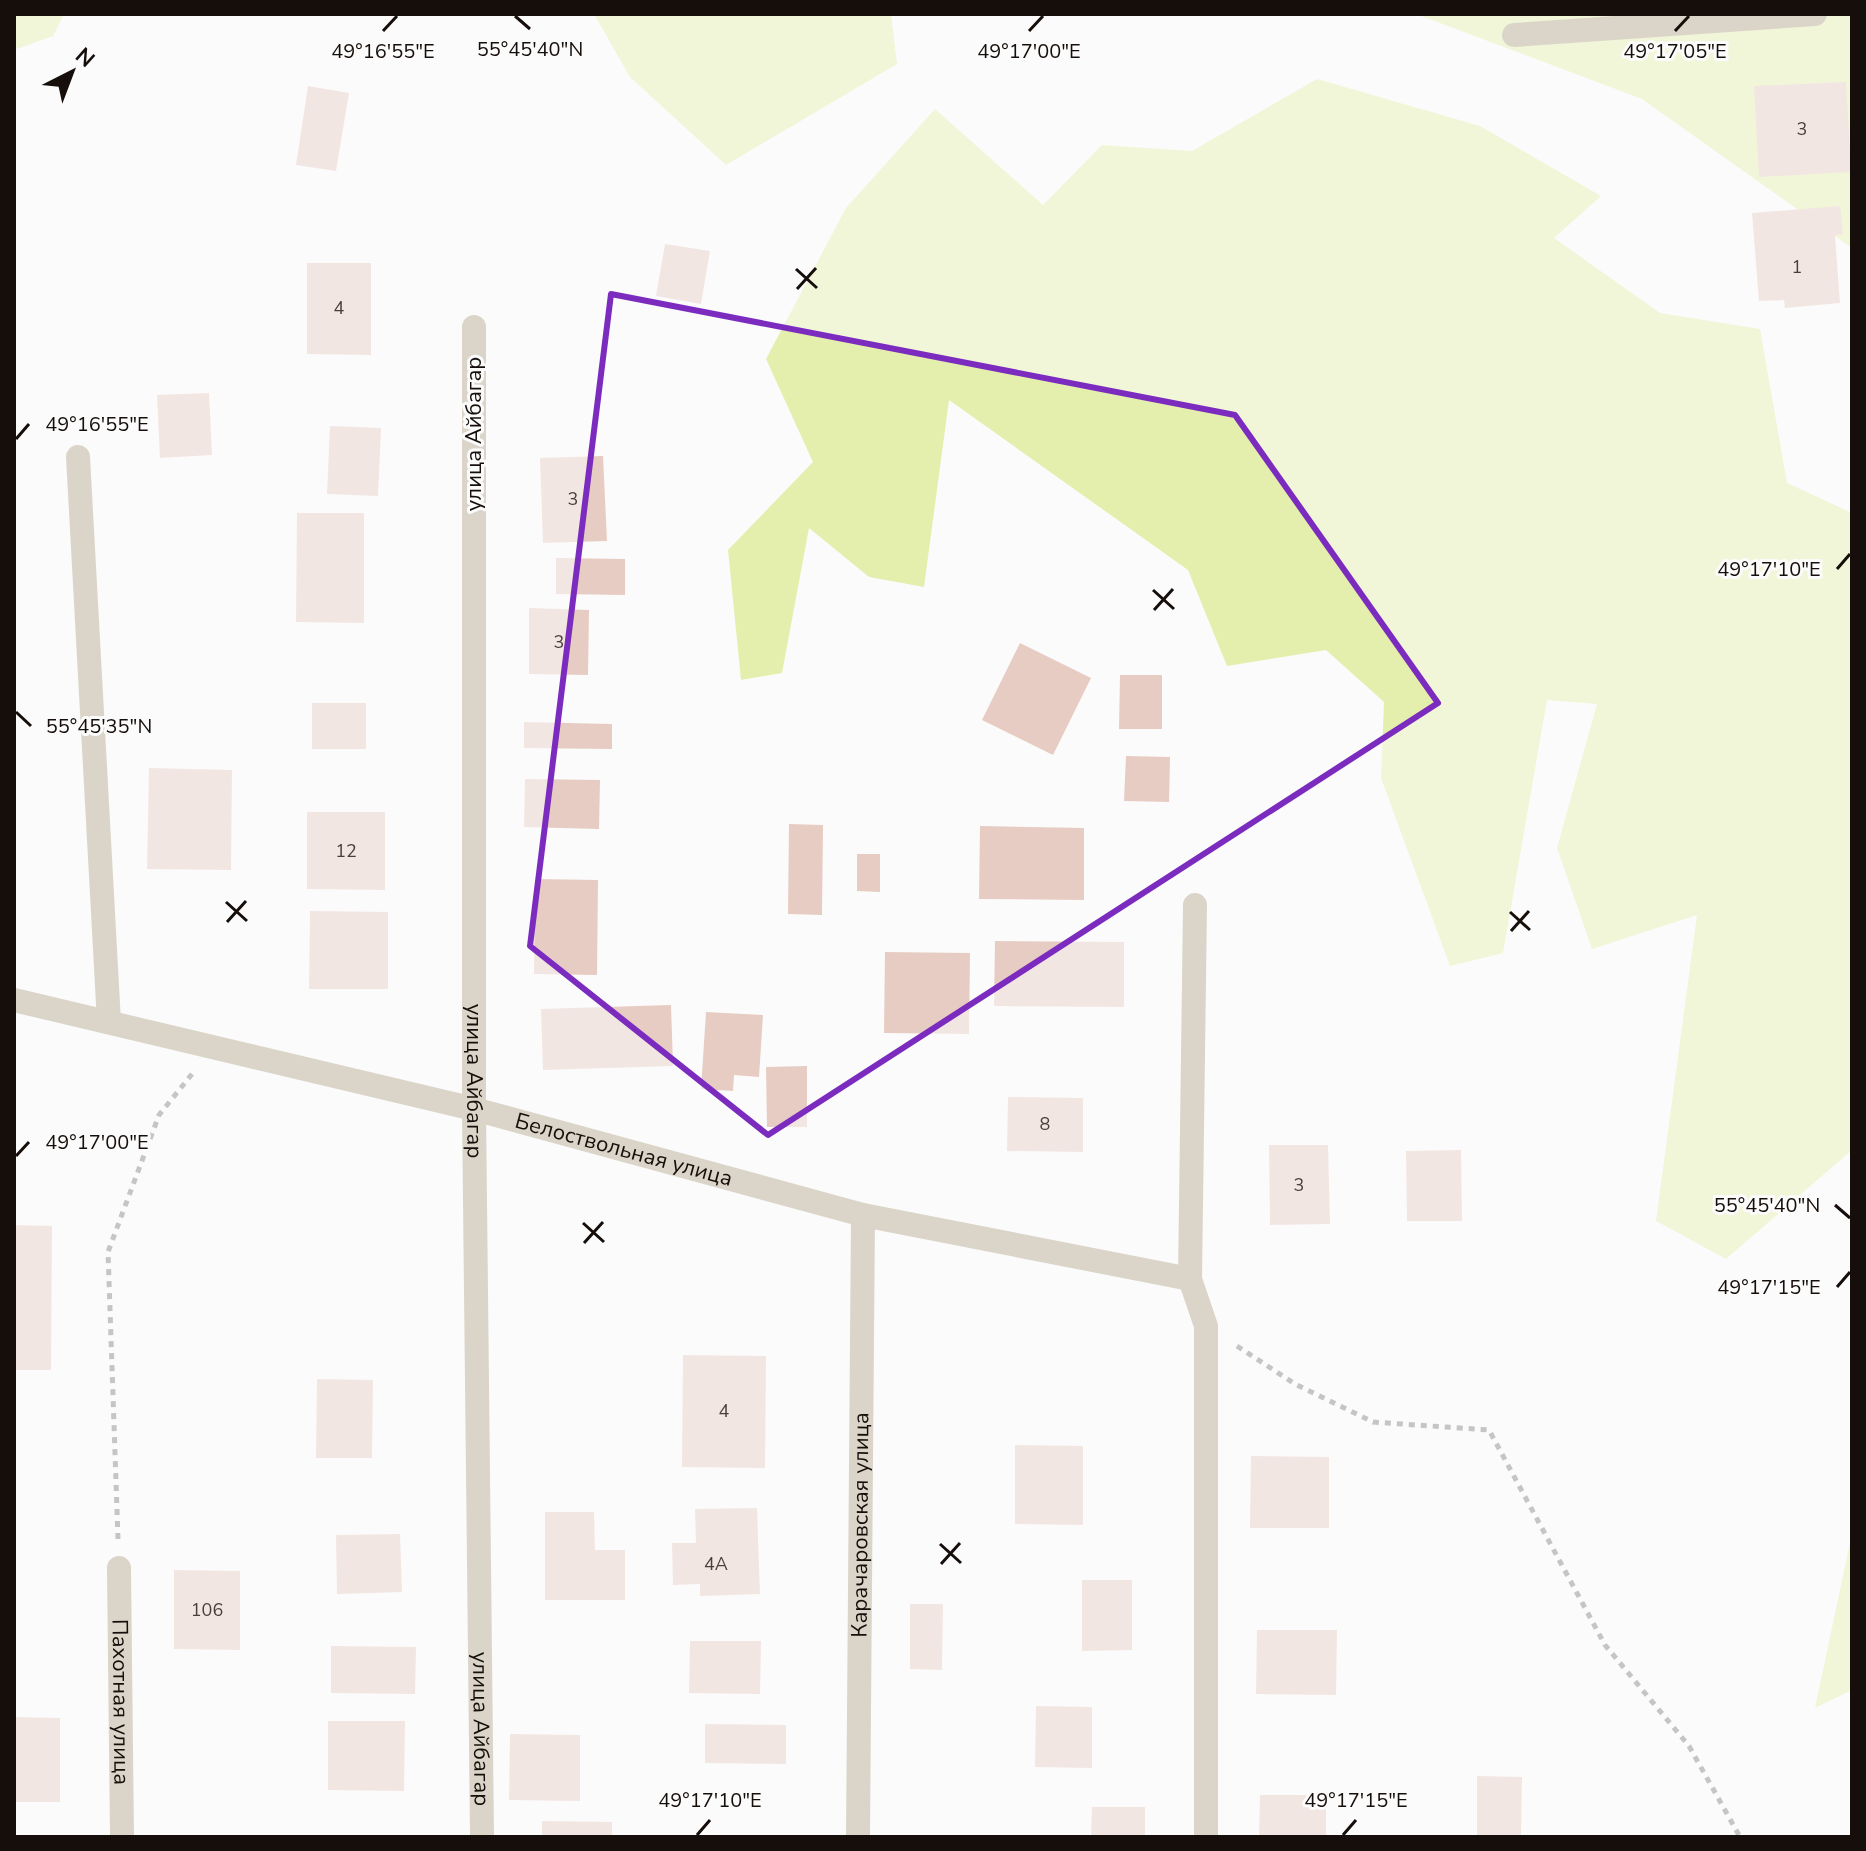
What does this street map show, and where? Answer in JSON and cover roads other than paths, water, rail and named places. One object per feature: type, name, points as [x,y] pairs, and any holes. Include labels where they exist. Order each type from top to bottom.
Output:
[{"type":"street","points":[[1514,35],[1815,14]]},
{"type":"street","name":"улица Айбагар","points":[[474,327],[474,1109],[482,1837]]},
{"type":"street","points":[[78,457],[109,1022]]},
{"type":"street","points":[[1195,905],[1190,1279],[1206,1326],[1206,1837]]},
{"type":"street","name":"Белоствольная улица","points":[[14,1000],[474,1109],[863,1215],[1190,1279]]},
{"type":"street","name":"Карачаровская улица","points":[[858,1837],[863,1215]]},
{"type":"street","name":"Пахотная улица","points":[[119,1568],[122,1837]]}]
